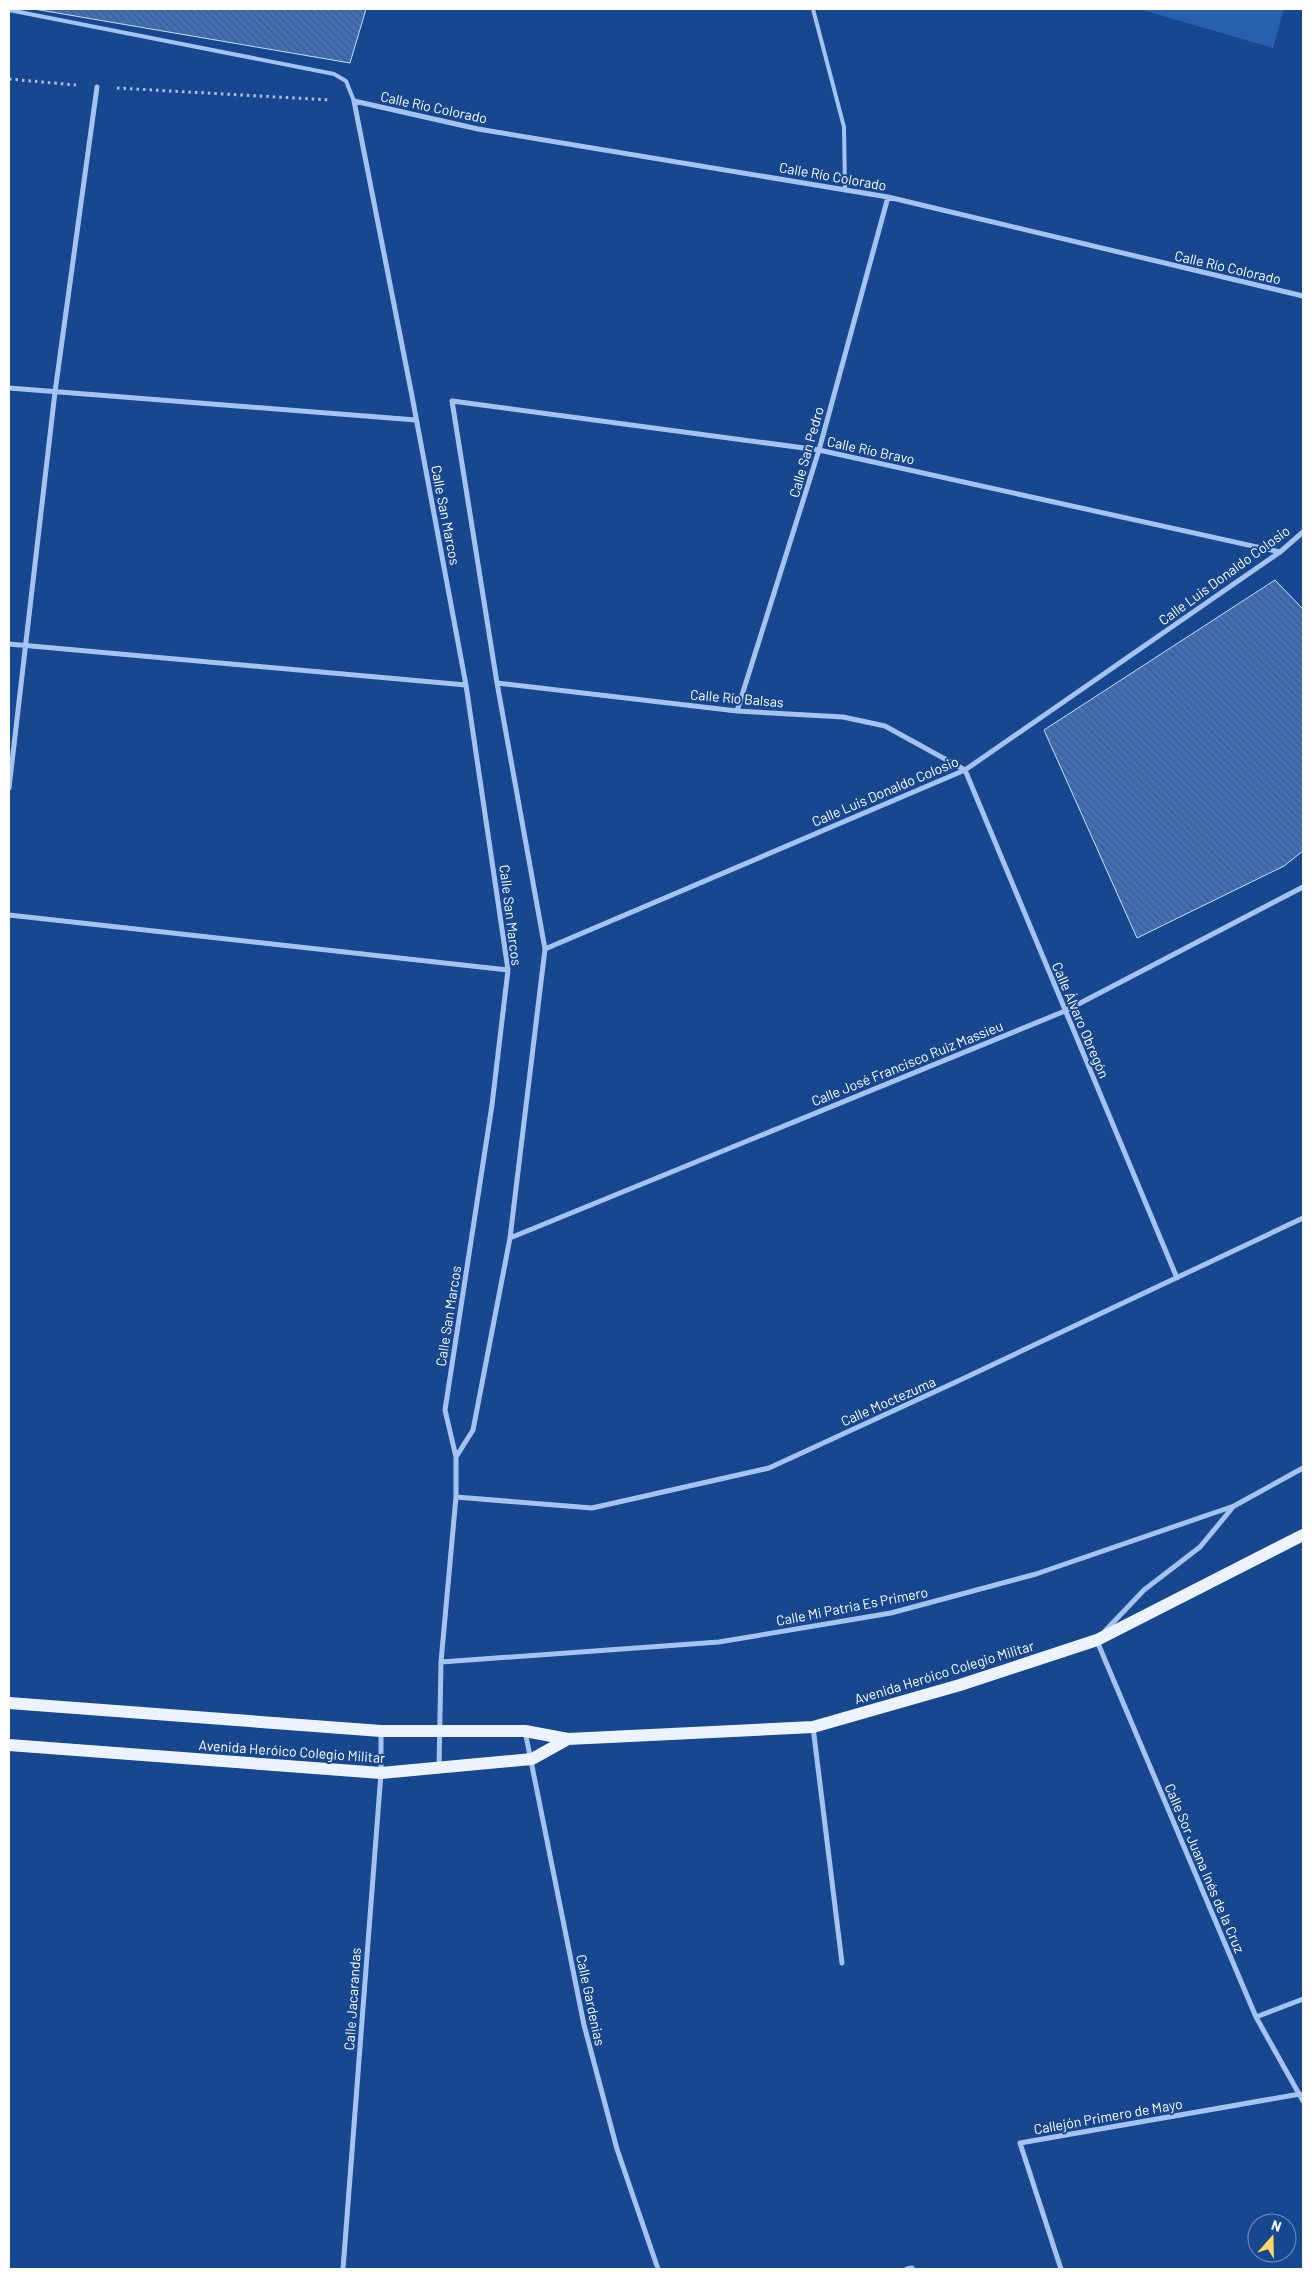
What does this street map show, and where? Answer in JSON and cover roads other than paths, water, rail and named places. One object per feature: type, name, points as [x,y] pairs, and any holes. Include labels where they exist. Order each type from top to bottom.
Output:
[{"type":"main road","name":"Avenida Heróico Colegio Militar","points":[[9,1703],[381,1731],[525,1730],[568,1739],[813,1727],[960,1685],[1097,1640],[1303,1535]]},
{"type":"main road","name":"Avenida Heróico Colegio Militar","points":[[9,1745],[380,1773],[532,1759],[568,1739]]},
{"type":"street","points":[[9,788],[55,392],[97,87]]},
{"type":"street","name":"Calle Río Colorado","points":[[354,101],[478,129],[888,197],[1303,296]]},
{"type":"street","name":"Calle San Marcos","points":[[354,101],[466,685],[508,970],[492,1105],[445,1410],[456,1456],[456,1497],[441,1662],[439,1769]]},
{"type":"street","name":"Calle San Pedro","points":[[737,711],[819,450],[888,197]]},
{"type":"street","points":[[9,388],[416,420]]},
{"type":"street","name":"Calle Río Bravo","points":[[497,683],[452,401],[819,450],[1280,552]]},
{"type":"street","name":"Calle Luis Donaldo Colosio","points":[[545,949],[965,770],[1280,552],[1303,532]]},
{"type":"street","points":[[9,644],[466,685]]},
{"type":"street","points":[[456,1456],[473,1430],[510,1238],[545,949],[497,683]]},
{"type":"street","name":"Calle Río Balsas","points":[[497,683],[737,711],[843,717],[885,726],[965,770]]},
{"type":"street","name":"Calle Álvaro Obregón","points":[[965,770],[1177,1278]]},
{"type":"street","name":"Calle José Francisco Ruiz Massieu","points":[[510,1238],[1065,1011],[1303,887]]},
{"type":"street","points":[[9,915],[508,970]]},
{"type":"street","name":"Calle Moctezuma","points":[[456,1497],[592,1508],[769,1468],[1303,1218]]},
{"type":"street","name":"Calle Mi Patria Es Primero","points":[[441,1662],[719,1642],[891,1613],[1036,1574],[1234,1506],[1303,1468]]},
{"type":"street","points":[[1097,1640],[1144,1590],[1200,1546],[1234,1506]]},
{"type":"street","name":"Calle Sor Juana Inés de la Cruz","points":[[1097,1640],[1256,2017],[1303,2101]]},
{"type":"street","points":[[813,1727],[842,1963]]},
{"type":"street","name":"Calle Gardenias","points":[[525,1730],[584,2025],[616,2149],[658,2269]]},
{"type":"street","name":"Calle Jacarandas","points":[[343,2269],[380,1773],[381,1731]]},
{"type":"street","points":[[1256,2017],[1303,1999]]},
{"type":"street","name":"Callejón Primero de Mayo","points":[[1061,2269],[1020,2143],[1300,2094]]},
{"type":"lane","points":[[813,9],[844,127],[845,190]]},
{"type":"lane","points":[[9,10],[334,74],[346,81],[354,101]]}]
